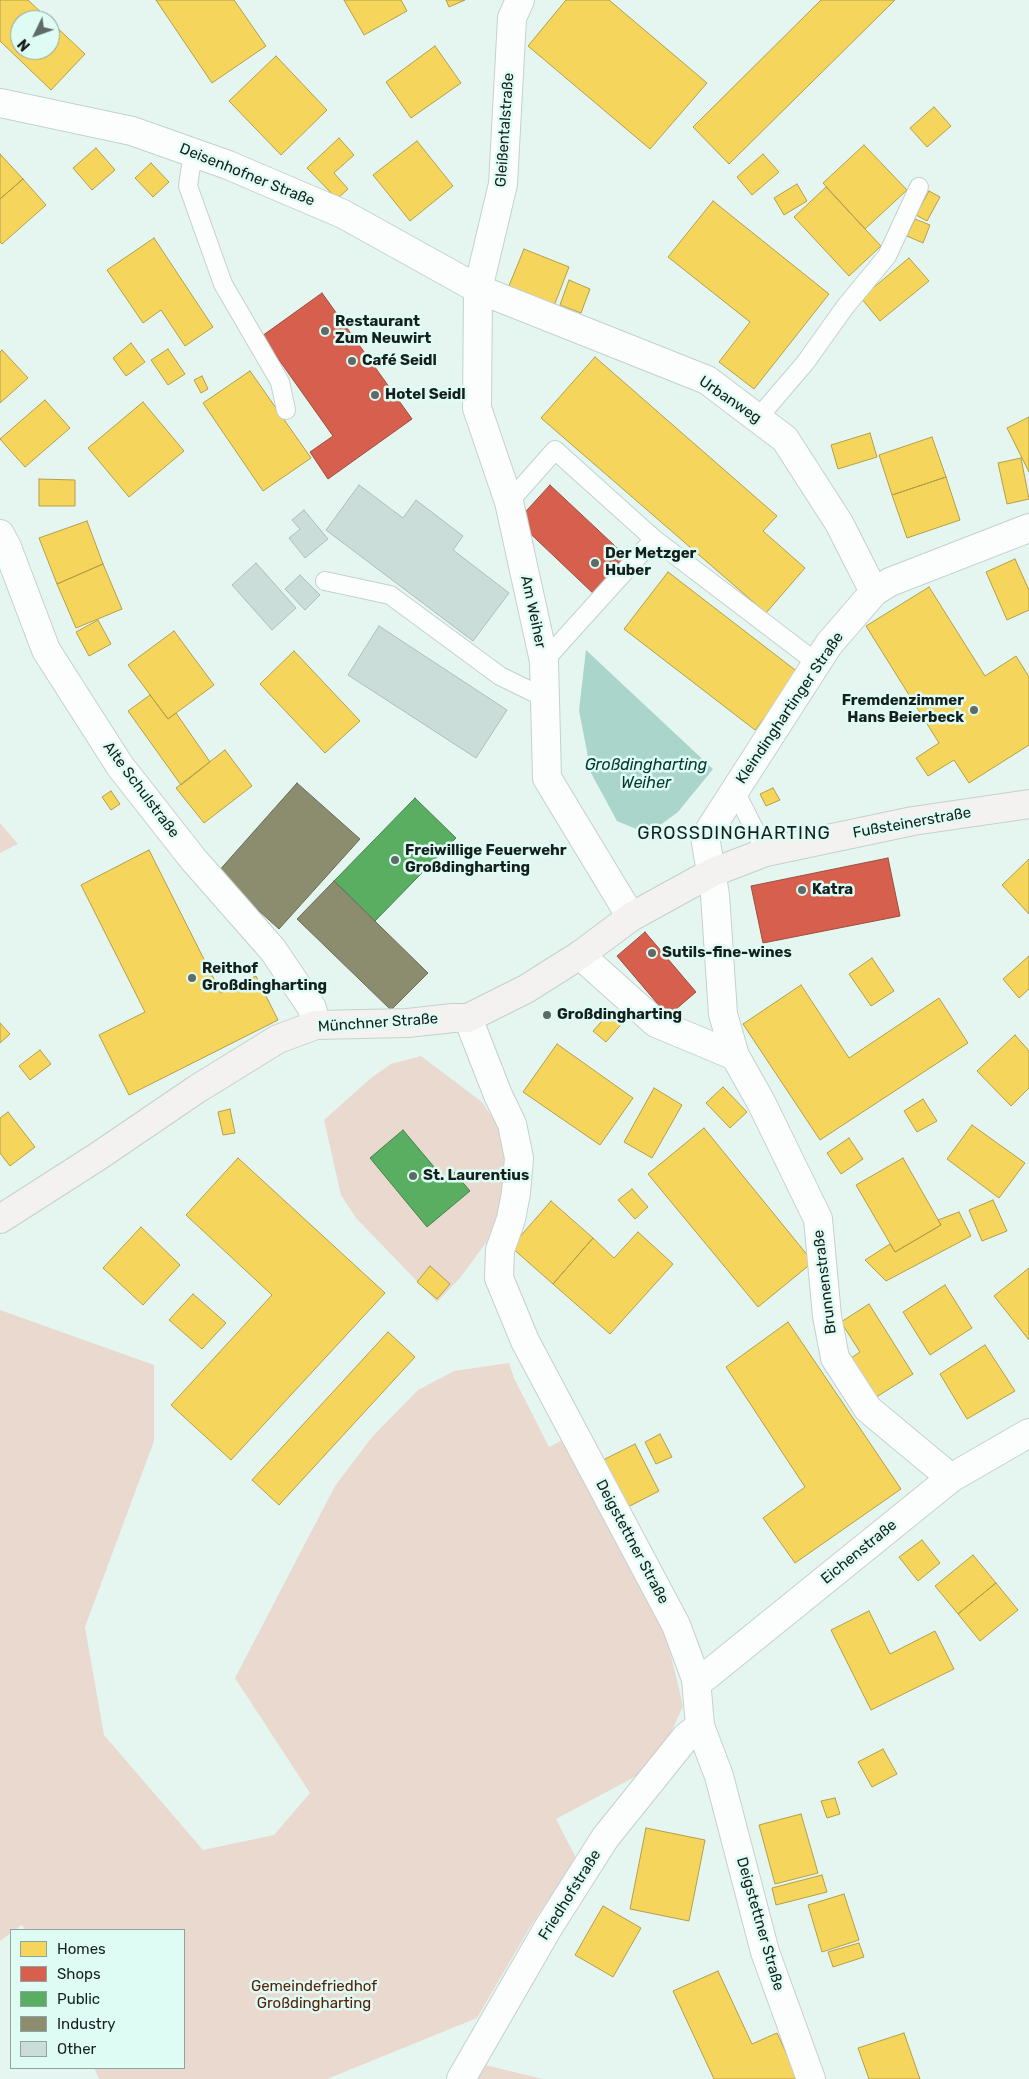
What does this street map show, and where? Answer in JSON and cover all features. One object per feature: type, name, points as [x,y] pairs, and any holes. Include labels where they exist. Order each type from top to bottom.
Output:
[{"type":"street","name":"Gleißentalstraße","points":[[478,289],[503,184],[512,18],[520,0]]},
{"type":"street","name":"Deisenhofner Straße","points":[[0,103],[132,131],[228,165],[343,214],[478,289]]},
{"type":"street","name":"Urbanweg","points":[[478,289],[707,380],[758,418],[785,439],[839,523],[874,592]]},
{"type":"street","name":"Am Weiher","points":[[478,289],[477,408],[508,502],[544,661],[547,778],[631,917]]},
{"type":"street","name":"Kleindinghartinger Straße","points":[[711,873],[705,837],[829,644],[874,592],[890,582],[1029,528]]},
{"type":"street","name":"Alte Schulstraße","points":[[0,534],[46,650],[120,766],[193,860],[273,950],[312,1008],[316,1025]]},
{"type":"street","name":"Fußsteinerstraße","points":[[631,917],[711,873],[766,852],[913,821],[1029,804]]},
{"type":"street","name":"Brunnenstraße","points":[[711,873],[715,895],[723,1014],[734,1056],[761,1102],[818,1219],[826,1316],[835,1358],[868,1409],[951,1478]]},
{"type":"street","name":"Münchner Straße","points":[[0,1219],[97,1157],[197,1089],[278,1039],[316,1025],[408,1023],[468,1018],[526,989],[580,955],[631,917]]},
{"type":"street","points":[[580,955],[656,1023],[734,1056]]},
{"type":"street","name":"Deigstettner Straße","points":[[468,1018],[498,1095],[512,1124],[520,1158],[516,1193],[500,1250],[499,1278],[525,1342],[676,1625],[696,1679],[700,1726],[719,1776],[765,1952],[811,2079]]},
{"type":"street","name":"Eichenstraße","points":[[696,1679],[705,1677],[951,1478],[1029,1433]]},
{"type":"street","name":"Friedhofstraße","points":[[461,2079],[548,1928],[605,1838],[686,1736],[700,1726]]},
{"type":"lane","points":[[193,152],[188,186],[223,284],[280,382],[286,410]]},
{"type":"lane","points":[[758,418],[805,363],[845,307],[887,256],[920,187]]},
{"type":"lane","points":[[508,502],[555,450],[654,539],[817,663]]},
{"type":"lane","points":[[544,661],[654,539]]},
{"type":"lane","points":[[325,581],[390,595],[500,676],[544,698]]},
{"type":"lane","points":[[734,791],[766,852]]},
{"type":"green space","points":[[0,823],[18,844],[0,853]]},
{"type":"green space","points":[[421,1056],[482,1102],[499,1127],[506,1167],[505,1199],[491,1236],[460,1278],[437,1302],[356,1218],[341,1195],[324,1120],[371,1078],[391,1064]]},
{"type":"green space","name":"Gemeindefriedhof Großdingharting","points":[[0,1310],[154,1365],[154,1441],[85,1627],[104,1735],[203,1850],[274,1835],[310,1793],[235,1678],[335,1486],[372,1437],[418,1390],[454,1371],[509,1363],[514,1378],[549,1447],[566,1438],[666,1635],[683,1706],[666,1744],[642,1773],[556,1819],[576,1858],[530,1927],[477,2018],[327,2079],[99,2079],[94,2069],[185,2069],[185,1929],[24,1929],[22,1925],[16,1929],[10,1929],[10,1934],[0,1941]]},
{"type":"green space","points":[[485,2065],[543,2079],[477,2079]]},
{"type":"water","name":"Großdingharting Weiher","points":[[586,650],[713,769],[678,812],[648,834],[617,821],[591,773],[579,710]]},
{"type":"building: Homes","points":[[0,0],[28,0],[38,10],[10,10],[10,51],[0,41]]},
{"type":"building: Homes","points":[[156,0],[234,0],[266,46],[212,83]]},
{"type":"building: Homes","points":[[344,0],[401,0],[407,11],[364,35]]},
{"type":"building: Homes","points":[[446,0],[465,0],[449,7]]},
{"type":"building: Homes","points":[[566,0],[609,0],[707,83],[650,149],[528,46]]},
{"type":"building: Homes","points":[[821,0],[895,0],[729,164],[693,127]]},
{"type":"building: Homes","points":[[60,30],[85,54],[51,90],[20,60],[60,60]]},
{"type":"building: Homes","points":[[435,46],[461,83],[411,118],[386,82]]},
{"type":"building: Homes","points":[[276,56],[327,110],[281,155],[229,101]]},
{"type":"building: Homes","points":[[934,107],[951,126],[927,147],[910,128]]},
{"type":"building: Homes","points":[[339,138],[354,155],[334,173],[348,189],[337,199],[307,168]]},
{"type":"building: Homes","points":[[417,141],[453,186],[410,221],[373,175]]},
{"type":"building: Homes","points":[[864,145],[907,190],[865,229],[823,183]]},
{"type":"building: Homes","points":[[96,148],[115,170],[92,190],[73,168]]},
{"type":"building: Homes","points":[[0,154],[23,179],[0,199]]},
{"type":"building: Homes","points":[[763,154],[779,172],[752,195],[737,177]]},
{"type":"building: Homes","points":[[151,163],[169,182],[153,197],[135,178]]},
{"type":"building: Homes","points":[[23,179],[46,205],[2,244],[0,242],[0,199]]},
{"type":"building: Homes","points":[[797,184],[807,201],[784,215],[774,198]]},
{"type":"building: Homes","points":[[826,187],[881,246],[849,276],[794,217]]},
{"type":"building: Homes","points":[[929,191],[940,197],[927,221],[916,215]]},
{"type":"building: Homes","points":[[713,201],[829,294],[754,389],[719,362],[750,322],[668,257]]},
{"type":"building: Homes","points":[[915,219],[930,225],[923,243],[907,236]]},
{"type":"building: Homes","points":[[154,238],[213,327],[185,346],[161,310],[143,323],[107,270]]},
{"type":"building: Homes","points":[[524,249],[569,267],[552,311],[506,293]]},
{"type":"building: Homes","points":[[909,258],[929,281],[880,321],[861,298]]},
{"type":"building: Homes","points":[[569,280],[590,289],[581,313],[560,305]]},
{"type":"building: Homes","points":[[131,343],[145,362],[126,376],[113,358]]},
{"type":"building: Homes","points":[[168,349],[185,374],[168,385],[151,360]]},
{"type":"building: Homes","points":[[2,350],[28,378],[0,403],[0,352]]},
{"type":"building: Homes","points":[[595,357],[777,516],[763,531],[805,568],[766,613],[541,418]]},
{"type":"building: Homes","points":[[250,371],[311,458],[263,491],[203,403]]},
{"type":"building: Homes","points":[[202,376],[208,389],[201,393],[194,380]]},
{"type":"building: Homes","points":[[45,400],[70,428],[25,467],[0,439]]},
{"type":"building: Homes","points":[[143,402],[184,451],[129,497],[88,448]]},
{"type":"building: Homes","points":[[1029,417],[1029,472],[1007,428]]},
{"type":"building: Homes","points":[[870,433],[877,457],[838,469],[831,445]]},
{"type":"building: Homes","points":[[932,437],[946,477],[892,495],[879,455]]},
{"type":"building: Homes","points":[[1021,458],[1029,499],[1007,504],[998,463]]},
{"type":"building: Homes","points":[[946,477],[960,520],[907,538],[892,495]]},
{"type":"building: Homes","points":[[39,479],[75,480],[75,506],[39,506]]},
{"type":"building: Homes","points":[[87,521],[103,564],[57,584],[39,538]]},
{"type":"building: Homes","points":[[1015,559],[1029,590],[1029,610],[1007,620],[986,572]]},
{"type":"building: Homes","points":[[103,564],[122,609],[76,628],[57,584]]},
{"type":"building: Homes","points":[[668,572],[799,673],[755,730],[624,629]]},
{"type":"building: Homes","name":"Fremdenzimmer Hans Beierbeck","points":[[929,587],[985,676],[1016,656],[1029,677],[1029,745],[969,783],[954,760],[928,776],[916,758],[939,743],[866,626]]},
{"type":"building: Homes","points":[[98,620],[111,644],[89,656],[76,632]]},
{"type":"building: Homes","points":[[174,631],[214,685],[168,719],[128,665]]},
{"type":"building: Homes","points":[[294,651],[360,721],[325,753],[260,684]]},
{"type":"building: Homes","points":[[150,695],[168,719],[176,713],[210,762],[181,785],[128,711]]},
{"type":"building: Homes","points":[[225,750],[252,786],[204,823],[176,788]]},
{"type":"building: Homes","points":[[773,788],[780,800],[766,806],[760,794]]},
{"type":"building: Homes","points":[[111,791],[120,804],[111,810],[102,797]]},
{"type":"building: Homes","points":[[149,850],[221,993],[256,976],[278,1020],[129,1095],[99,1035],[145,1012],[81,885]]},
{"type":"building: Homes","points":[[1029,859],[1029,914],[1002,885]]},
{"type":"building: Homes","points":[[1029,956],[1029,989],[1019,998],[1003,979]]},
{"type":"building: Homes","points":[[872,958],[894,991],[871,1006],[849,974]]},
{"type":"building: Homes","points":[[801,985],[849,1058],[939,998],[968,1043],[820,1140],[743,1024]]},
{"type":"building: Homes","points":[[611,1011],[624,1021],[606,1042],[593,1031]]},
{"type":"building: Homes","points":[[0,1023],[10,1034],[0,1043]]},
{"type":"building: Homes","points":[[1015,1035],[1029,1051],[1029,1088],[1011,1106],[977,1071]]},
{"type":"building: Homes","points":[[557,1044],[633,1098],[600,1145],[523,1092]]},
{"type":"building: Homes","points":[[40,1050],[51,1064],[30,1080],[19,1066]]},
{"type":"building: Homes","points":[[723,1087],[747,1112],[730,1128],[706,1103]]},
{"type":"building: Homes","points":[[654,1088],[682,1105],[652,1158],[624,1142]]},
{"type":"building: Homes","points":[[923,1099],[937,1121],[917,1132],[904,1111]]},
{"type":"building: Homes","points":[[230,1109],[235,1133],[223,1135],[218,1112]]},
{"type":"building: Homes","points":[[8,1112],[35,1147],[10,1166],[0,1153],[0,1118]]},
{"type":"building: Homes","points":[[972,1125],[1025,1163],[999,1198],[947,1159]]},
{"type":"building: Homes","points":[[704,1128],[813,1262],[758,1307],[648,1174]]},
{"type":"building: Homes","points":[[849,1138],[863,1159],[841,1174],[827,1153]]},
{"type":"building: Homes","points":[[238,1158],[385,1293],[231,1460],[171,1405],[272,1295],[186,1215]]},
{"type":"building: Homes","points":[[903,1158],[941,1225],[895,1252],[856,1185]]},
{"type":"building: Homes","points":[[632,1189],[648,1207],[635,1219],[618,1200]]},
{"type":"building: Homes","points":[[993,1200],[1007,1231],[982,1241],[969,1210]]},
{"type":"building: Homes","points":[[551,1201],[593,1238],[553,1284],[511,1247]]},
{"type":"building: Homes","points":[[959,1212],[971,1236],[886,1281],[865,1260],[890,1244],[895,1252],[941,1225],[938,1220]]},
{"type":"building: Homes","points":[[141,1227],[180,1265],[143,1305],[103,1268]]},
{"type":"building: Homes","points":[[638,1232],[673,1264],[610,1334],[553,1284],[593,1238],[614,1258]]},
{"type":"building: Homes","points":[[430,1266],[450,1284],[437,1299],[417,1282]]},
{"type":"building: Homes","points":[[1029,1268],[1029,1340],[994,1296]]},
{"type":"building: Homes","points":[[945,1285],[972,1328],[930,1355],[903,1312]]},
{"type":"building: Homes","points":[[193,1294],[226,1323],[202,1349],[169,1320]]},
{"type":"building: Homes","points":[[869,1304],[913,1374],[870,1401],[845,1362],[860,1352],[841,1322]]},
{"type":"building: Homes","points":[[788,1322],[901,1489],[795,1563],[763,1518],[805,1487],[726,1367]]},
{"type":"building: Homes","points":[[388,1332],[415,1357],[279,1505],[252,1480]]},
{"type":"building: Homes","points":[[985,1345],[1015,1391],[967,1419],[940,1374]]},
{"type":"building: Homes","points":[[660,1434],[672,1457],[656,1464],[645,1442]]},
{"type":"building: Homes","points":[[635,1444],[659,1491],[626,1508],[603,1460]]},
{"type":"building: Homes","points":[[922,1540],[940,1563],[918,1581],[899,1557]]},
{"type":"building: Homes","points":[[973,1555],[996,1583],[958,1614],[935,1586]]},
{"type":"building: Homes","points":[[996,1583],[1018,1610],[980,1641],[958,1614]]},
{"type":"building: Homes","points":[[869,1611],[890,1654],[935,1631],[954,1669],[871,1710],[831,1630]]},
{"type":"building: Homes","points":[[883,1749],[897,1774],[872,1787],[858,1762]]},
{"type":"building: Homes","points":[[835,1798],[840,1814],[827,1818],[821,1801]]},
{"type":"building: Homes","points":[[801,1814],[818,1873],[775,1884],[759,1825]]},
{"type":"building: Homes","points":[[646,1828],[705,1840],[689,1921],[630,1909]]},
{"type":"building: Homes","points":[[822,1875],[827,1892],[776,1905],[772,1888]]},
{"type":"building: Homes","points":[[844,1894],[859,1940],[822,1952],[808,1905]]},
{"type":"building: Homes","points":[[603,1906],[641,1928],[613,1977],[575,1955]]},
{"type":"building: Homes","points":[[859,1943],[864,1957],[833,1967],[828,1952]]},
{"type":"building: Homes","points":[[718,1971],[752,2044],[777,2033],[798,2079],[714,2079],[673,1991]]},
{"type":"building: Homes","points":[[904,2033],[920,2079],[869,2079],[858,2048]]},
{"type":"building: Shops","points":[[322,293],[412,419],[328,479],[310,452],[333,436],[262,336]]},
{"type":"building: Shops","points":[[550,485],[631,561],[597,597],[517,521]]},
{"type":"building: Shops","points":[[888,858],[900,916],[763,943],[751,886]]},
{"type":"building: Shops","points":[[645,932],[696,992],[668,1016],[617,956]]},
{"type":"building: Public","name":"Freiwillige Feuerwehr Großdingharting","points":[[415,798],[456,838],[375,921],[334,881]]},
{"type":"building: Public","name":"St. Laurentius","points":[[403,1130],[445,1180],[454,1172],[470,1191],[427,1227],[370,1158]]},
{"type":"building: Industry","points":[[297,783],[360,839],[279,929],[217,873]]},
{"type":"building: Industry","points":[[334,881],[428,973],[391,1010],[297,919]]},
{"type":"building: Other","points":[[359,485],[403,518],[416,500],[463,536],[453,550],[509,593],[473,641],[326,530]]},
{"type":"building: Other","points":[[304,510],[328,539],[305,558],[289,538],[300,529],[292,520]]},
{"type":"building: Other","points":[[256,563],[296,608],[272,630],[232,585]]},
{"type":"building: Other","points":[[300,575],[320,595],[305,610],[285,589]]},
{"type":"building: Other","points":[[379,626],[507,710],[476,758],[348,675]]},
{"type":"place","name":"Restaurant Zum Neuwirt","points":[[325,331]]},
{"type":"place","name":"Café Seidl","points":[[352,361]]},
{"type":"place","name":"Hotel Seidl","points":[[375,395]]},
{"type":"place","name":"Der Metzger Huber","points":[[595,563]]},
{"type":"place","name":"Fremdenzimmer Hans Beierbeck","points":[[974,710]]},
{"type":"place","name":"Freiwillige Feuerwehr Großdingharting","points":[[395,860]]},
{"type":"place","name":"Katra","points":[[802,890]]},
{"type":"place","name":"Sutils-fine-wines","points":[[652,953]]},
{"type":"place","name":"Reithof Großdingharting","points":[[192,978]]},
{"type":"place","name":"Großdingharting","points":[[547,1015]]},
{"type":"place","name":"St. Laurentius","points":[[413,1176]]},
{"type":"district","name":"GROSSDINGHARTING","points":[[734,834]]}]
